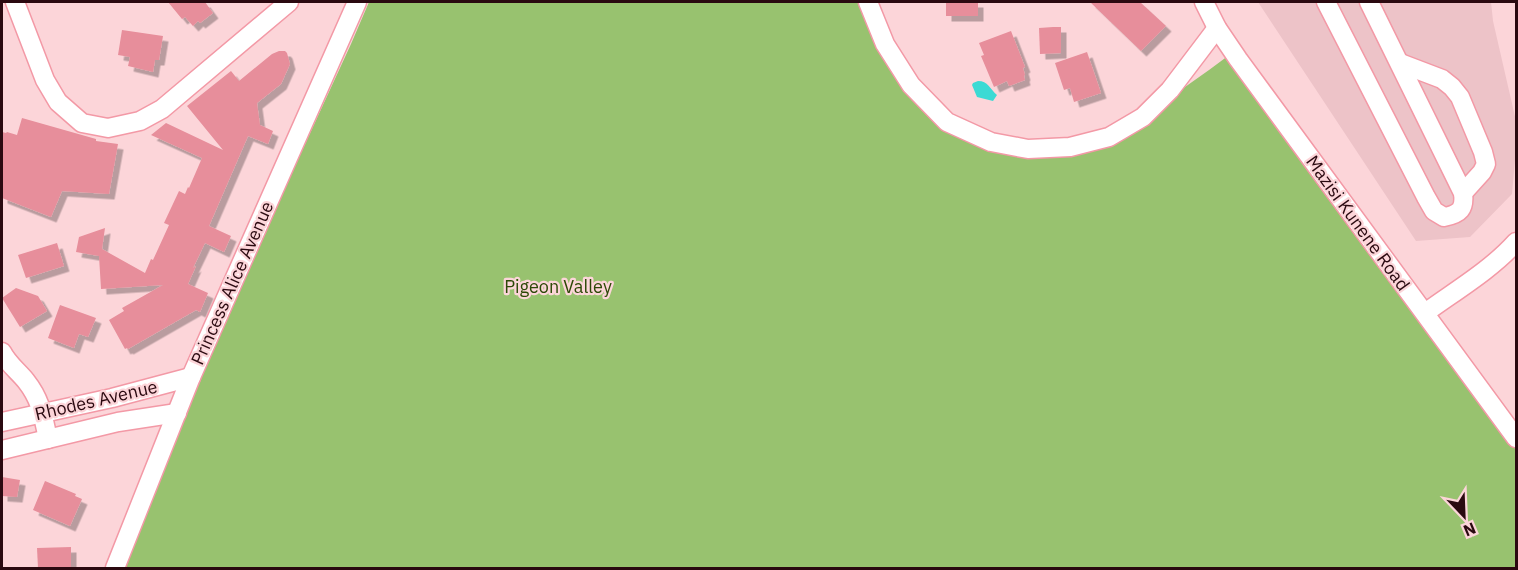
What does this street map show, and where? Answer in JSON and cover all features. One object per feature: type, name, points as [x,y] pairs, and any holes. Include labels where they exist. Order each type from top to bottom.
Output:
[{"type":"street","points":[[15,2],[45,80],[58,102],[82,123],[108,128],[140,121],[162,109],[289,2]]},
{"type":"street","name":"Princess Alice Avenue","points":[[115,568],[191,377],[357,2]]},
{"type":"street","points":[[868,2],[885,44],[911,85],[947,122],[991,142],[1028,149],[1070,147],[1109,137],[1143,117],[1170,90],[1217,28]]},
{"type":"street","name":"Mazisi Kunene Road","points":[[1205,2],[1217,28],[1238,59],[1516,438]]},
{"type":"street","points":[[1326,2],[1434,211],[1444,217],[1453,215],[1461,210],[1464,203],[1463,192],[1369,2]]},
{"type":"street","points":[[1400,63],[1442,79],[1460,97],[1486,164],[1482,172],[1463,192]]},
{"type":"street","points":[[1425,313],[1489,267],[1509,251],[1516,242]]},
{"type":"street","points":[[2,352],[40,402],[48,439]]},
{"type":"street","name":"Rhodes Avenue","points":[[2,422],[112,398],[191,377]]},
{"type":"street","name":"Rhodes Avenue","points":[[2,450],[118,422],[177,413]]},
{"type":"shaded area","points":[[1258,2],[1491,2],[1493,21],[1516,121],[1512,194],[1470,237],[1416,241]]},
{"type":"green space","name":"Pigeon Valley","points":[[369,2],[872,2],[875,12],[929,100],[957,122],[995,140],[1069,143],[1119,128],[1161,104],[1236,50],[1516,439],[1516,568],[122,568],[198,377]]},
{"type":"water","points":[[978,81],[987,84],[997,95],[993,101],[977,97],[972,85]]},
{"type":"building","points":[[168,2],[205,2],[213,13],[193,26],[185,17],[182,19]]},
{"type":"building","points":[[946,2],[978,2],[978,16],[946,16]]},
{"type":"building","points":[[1090,2],[1140,2],[1166,26],[1141,51]]},
{"type":"building","points":[[1061,27],[1061,53],[1040,54],[1039,28]]},
{"type":"building","points":[[122,30],[163,36],[159,60],[155,60],[153,72],[128,66],[130,57],[118,55]]},
{"type":"building","points":[[1011,31],[1025,67],[1023,68],[1025,80],[1009,86],[1007,81],[994,87],[981,56],[984,55],[979,43]]},
{"type":"building","points":[[279,51],[287,53],[290,64],[281,84],[257,103],[260,125],[273,131],[268,144],[248,136],[209,226],[231,236],[224,252],[205,243],[188,284],[208,293],[200,312],[196,310],[125,349],[109,320],[124,311],[122,308],[163,285],[101,289],[99,256],[76,252],[79,237],[105,228],[102,249],[145,273],[169,225],[164,223],[179,191],[185,194],[202,158],[151,135],[166,123],[223,150],[187,106],[231,71],[239,81]]},
{"type":"building","points":[[1087,52],[1101,93],[1074,102],[1070,88],[1064,90],[1055,63]]},
{"type":"building","points":[[22,118],[96,139],[96,141],[118,144],[109,194],[62,191],[51,217],[2,198],[2,132],[17,135]]},
{"type":"building","points":[[57,243],[64,266],[26,278],[18,255]]},
{"type":"building","points":[[16,288],[38,296],[47,311],[20,327],[2,298]]},
{"type":"building","points":[[60,305],[96,318],[88,337],[79,334],[74,348],[48,338]]},
{"type":"building","points":[[2,477],[20,480],[17,497],[2,496]]},
{"type":"building","points":[[45,481],[76,494],[75,496],[82,499],[70,526],[33,510]]},
{"type":"building","points":[[71,547],[71,568],[38,568],[37,548]]}]
